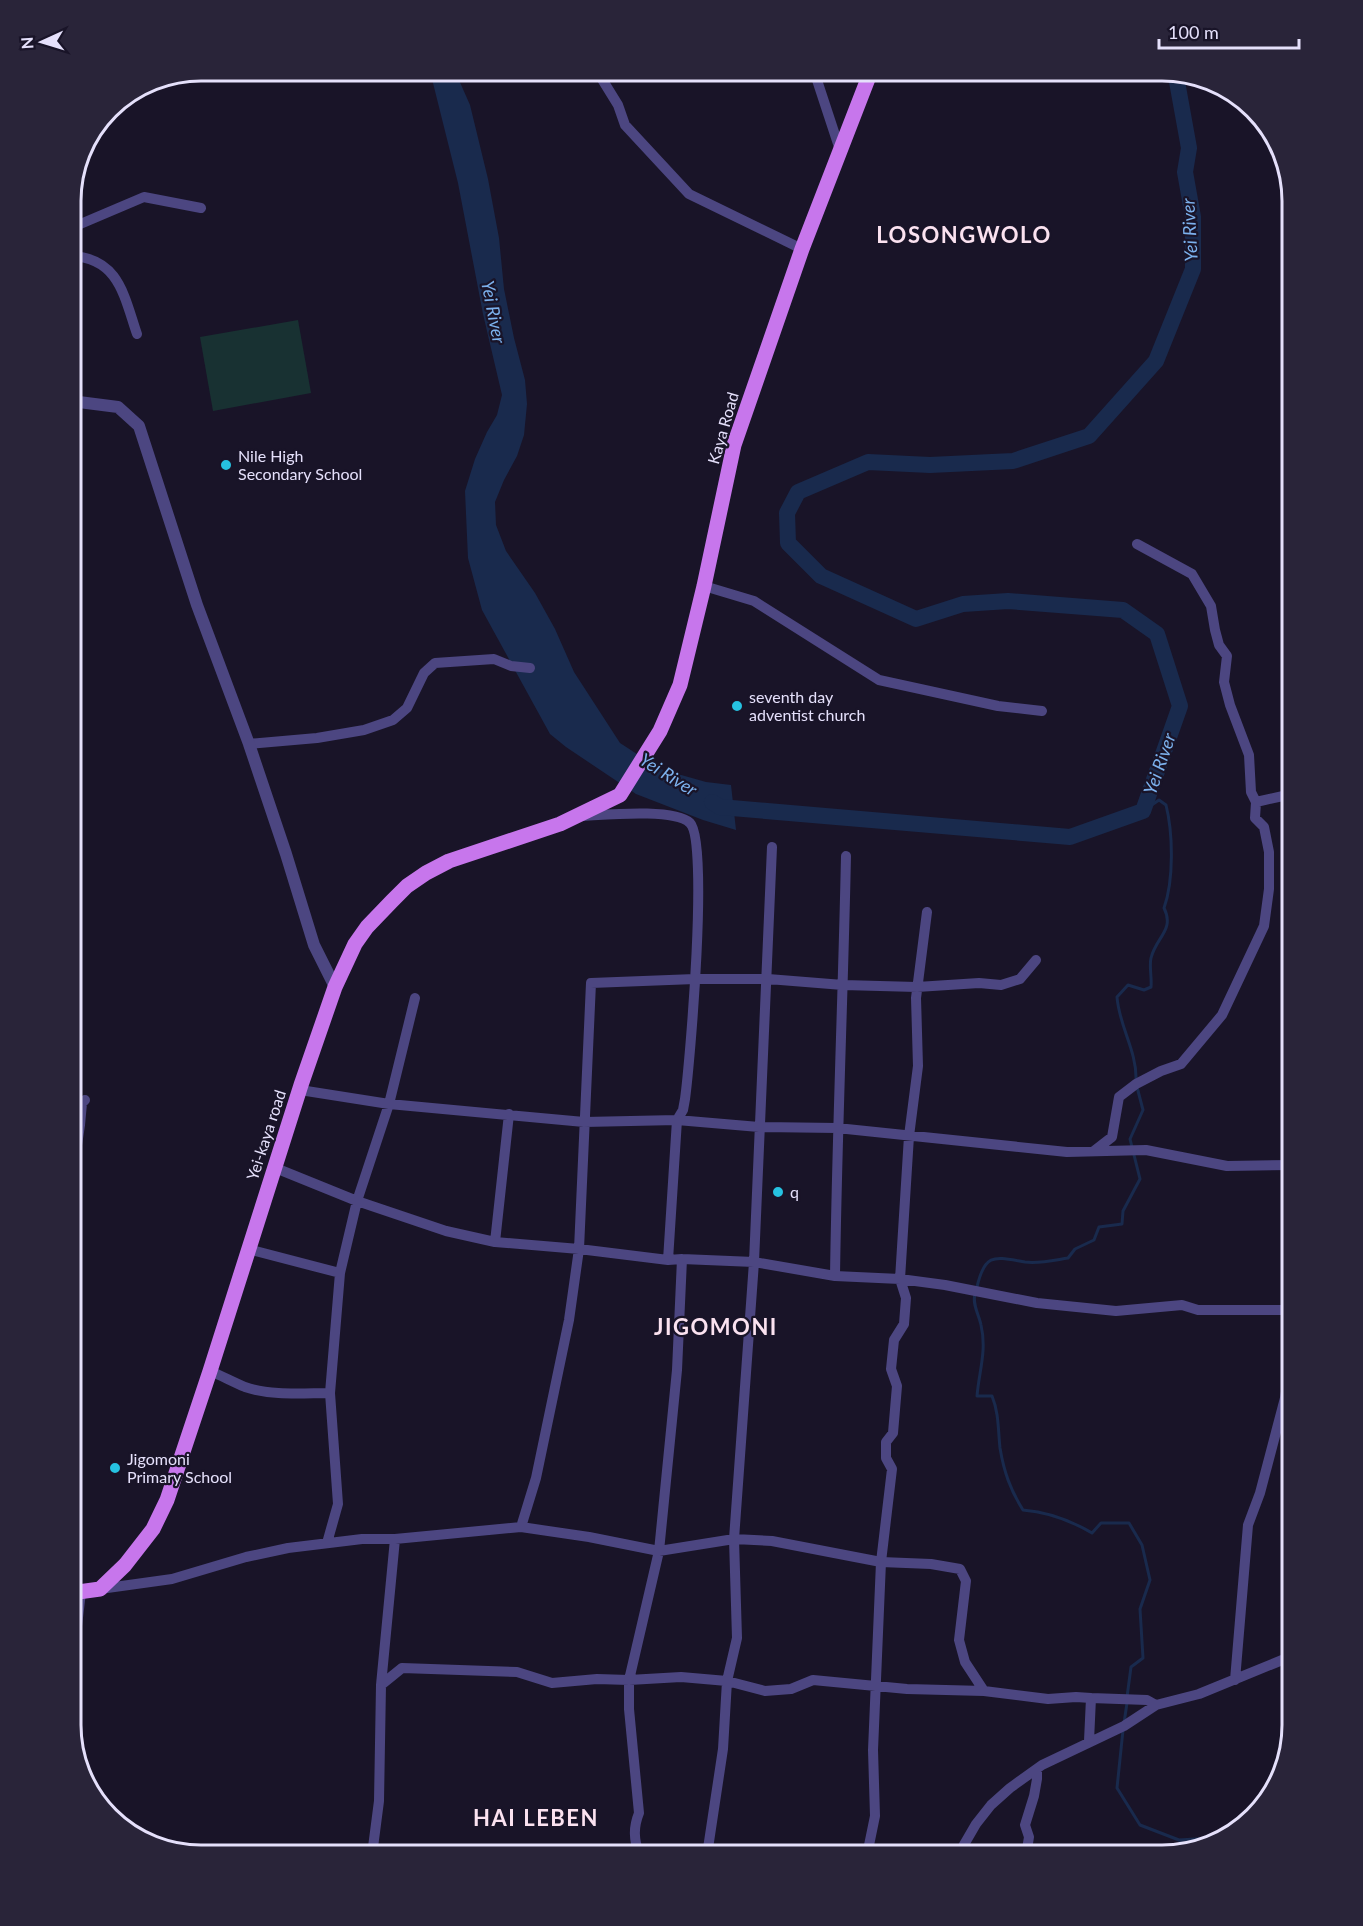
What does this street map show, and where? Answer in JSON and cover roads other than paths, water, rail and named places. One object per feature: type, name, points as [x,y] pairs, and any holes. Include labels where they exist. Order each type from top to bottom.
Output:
[{"type":"main road","name":"Kaya Road","points":[[620,795],[652,744],[680,685],[734,445],[802,249],[867,81]]},
{"type":"main road","name":"Yei-kaya road","points":[[100,1589],[137,1552],[153,1529],[166,1500],[210,1371],[273,1167],[335,987],[355,944],[367,927],[407,886],[449,861],[581,816],[620,795]]},
{"type":"main road","points":[[81,1591],[100,1589]]},
{"type":"street","points":[[603,81],[618,105],[625,125],[689,194],[802,249]]},
{"type":"street","points":[[817,81],[840,150]]},
{"type":"street","points":[[81,224],[144,197],[201,208]]},
{"type":"street","points":[[81,256],[107,266],[120,284],[137,334]]},
{"type":"street","points":[[81,402],[118,407],[139,426],[197,605],[249,744],[314,945],[335,987]]},
{"type":"street","points":[[1094,1152],[1112,1137],[1119,1097],[1136,1084],[1181,1064],[1222,1015],[1264,926],[1269,889],[1269,852],[1264,827],[1255,818],[1256,802],[1251,792],[1248,755],[1224,682],[1227,656],[1215,630],[1211,606],[1192,574],[1137,544]]},
{"type":"street","points":[[704,586],[753,601],[879,680],[998,706],[1042,711]]},
{"type":"street","points":[[249,744],[317,738],[364,730],[393,720],[407,708],[424,673],[435,663],[494,659],[511,666],[530,668]]},
{"type":"street","points":[[1256,802],[1282,796]]},
{"type":"street","points":[[581,816],[645,813],[679,818],[689,822],[697,838],[698,901],[695,979],[685,1099],[683,1110],[677,1120],[668,1260]]},
{"type":"street","points":[[709,1845],[723,1749],[727,1681],[737,1638],[734,1539],[754,1262],[772,847]]},
{"type":"street","points":[[835,1276],[837,1128],[846,856]]},
{"type":"street","points":[[869,1845],[875,1816],[873,1750],[881,1562],[892,1470],[886,1458],[886,1442],[893,1433],[897,1386],[891,1369],[894,1340],[904,1324],[906,1298],[900,1279],[909,1136],[918,1066],[915,1016],[917,987],[927,912]]},
{"type":"street","points":[[521,1527],[536,1478],[569,1320],[579,1249],[591,983],[768,979],[843,985],[917,987],[980,983],[1000,985],[1020,979],[1036,960]]},
{"type":"street","points":[[327,1543],[338,1504],[330,1393],[340,1273],[357,1201],[389,1104],[414,998]]},
{"type":"street","points":[[300,1090],[389,1104],[584,1122],[677,1120],[759,1127],[837,1128],[1067,1152],[1139,1150],[1227,1166],[1282,1165]]},
{"type":"street","points":[[81,1114],[82,1103],[85,1100]]},
{"type":"street","points":[[495,1242],[509,1114]]},
{"type":"street","points":[[273,1167],[357,1201],[446,1231],[495,1242],[668,1260],[682,1258],[754,1262],[835,1276],[900,1279],[970,1289],[1036,1303],[1116,1311],[1182,1305],[1198,1310],[1282,1310]]},
{"type":"street","points":[[248,1249],[340,1273]]},
{"type":"street","points":[[636,1845],[634,1827],[639,1813],[629,1709],[630,1680],[659,1551],[677,1371],[682,1258]]},
{"type":"street","points":[[210,1371],[245,1387],[272,1392],[330,1393]]},
{"type":"street","points":[[1235,1680],[1248,1525],[1260,1493],[1282,1409]]},
{"type":"street","points":[[100,1589],[172,1579],[246,1557],[288,1548],[521,1527],[590,1537],[659,1551],[734,1539],[772,1541],[881,1562],[931,1564],[960,1569],[966,1581],[959,1640],[965,1662],[984,1691]]},
{"type":"street","points":[[373,1845],[379,1801],[381,1685],[395,1539]]},
{"type":"street","points":[[964,1845],[976,1824],[991,1805],[1037,1769],[1089,1741],[1124,1726],[1156,1705],[1199,1694],[1282,1661]]},
{"type":"street","points":[[381,1685],[402,1668],[517,1672],[552,1683],[597,1678],[630,1680],[681,1677],[727,1681],[765,1691],[791,1689],[813,1680],[907,1689],[984,1691],[1048,1699],[1076,1697],[1148,1700],[1156,1705]]},
{"type":"street","points":[[1089,1741],[1091,1698]]},
{"type":"street","points":[[1028,1845],[1029,1837],[1025,1825],[1034,1796],[1037,1769]]},
{"type":"water","points":[[432,81],[459,81],[470,105],[488,179],[499,238],[504,289],[525,380],[527,404],[524,435],[517,456],[495,502],[496,525],[506,551],[535,593],[555,629],[574,672],[620,743],[660,769],[706,782],[731,785],[736,830],[636,794],[550,734],[482,610],[468,558],[465,491],[475,459],[497,415],[502,395],[483,314],[458,183]]},
{"type":"waterway","name":"Yei River","points":[[712,802],[720,807],[1070,837],[1143,811],[1180,706],[1157,634],[1123,610],[1008,601],[963,604],[916,619],[821,576],[788,543],[787,513],[798,492],[868,462],[930,465],[1013,461],[1089,436],[1156,361],[1193,269],[1193,217],[1185,172],[1189,148],[1177,82]]},
{"type":"waterway","points":[[1136,1080],[1134,1059],[1118,1008],[1117,997],[1128,985],[1144,990],[1151,987],[1151,958],[1167,922],[1164,908],[1170,884],[1171,856],[1166,805],[1159,800],[1143,811]]},
{"type":"waterway","points":[[977,1287],[988,1262],[999,1258],[1025,1262],[1047,1262],[1068,1258],[1075,1249],[1094,1240],[1099,1227],[1122,1224],[1123,1211],[1140,1179],[1130,1139],[1143,1110],[1137,1087]]},
{"type":"waterway","points":[[975,1294],[974,1302],[983,1334],[977,1396],[992,1396],[997,1415],[1003,1465],[1023,1510],[1059,1517],[1092,1533],[1101,1523],[1129,1523],[1142,1545],[1150,1580],[1140,1609],[1143,1658],[1131,1667],[1127,1697]]},
{"type":"waterway","points":[[1124,1723],[1127,1703]]},
{"type":"waterway","points":[[1123,1730],[1117,1788],[1140,1825],[1183,1843]]},
{"type":"waterway","points":[[1179,1840],[1200,1839]]},
{"type":"place","name":"Nile High Secondary School","points":[[226,465]]},
{"type":"place","name":"seventh day adventist church","points":[[737,706]]},
{"type":"place","name":"q","points":[[778,1192]]},
{"type":"place","name":"Jigomoni Primary School","points":[[115,1468]]},
{"type":"district","name":"LOSONGWOLO","points":[[964,235]]},
{"type":"district","name":"JIGOMONI","points":[[716,1327]]},
{"type":"district","name":"HAI LEBEN","points":[[536,1818]]}]
